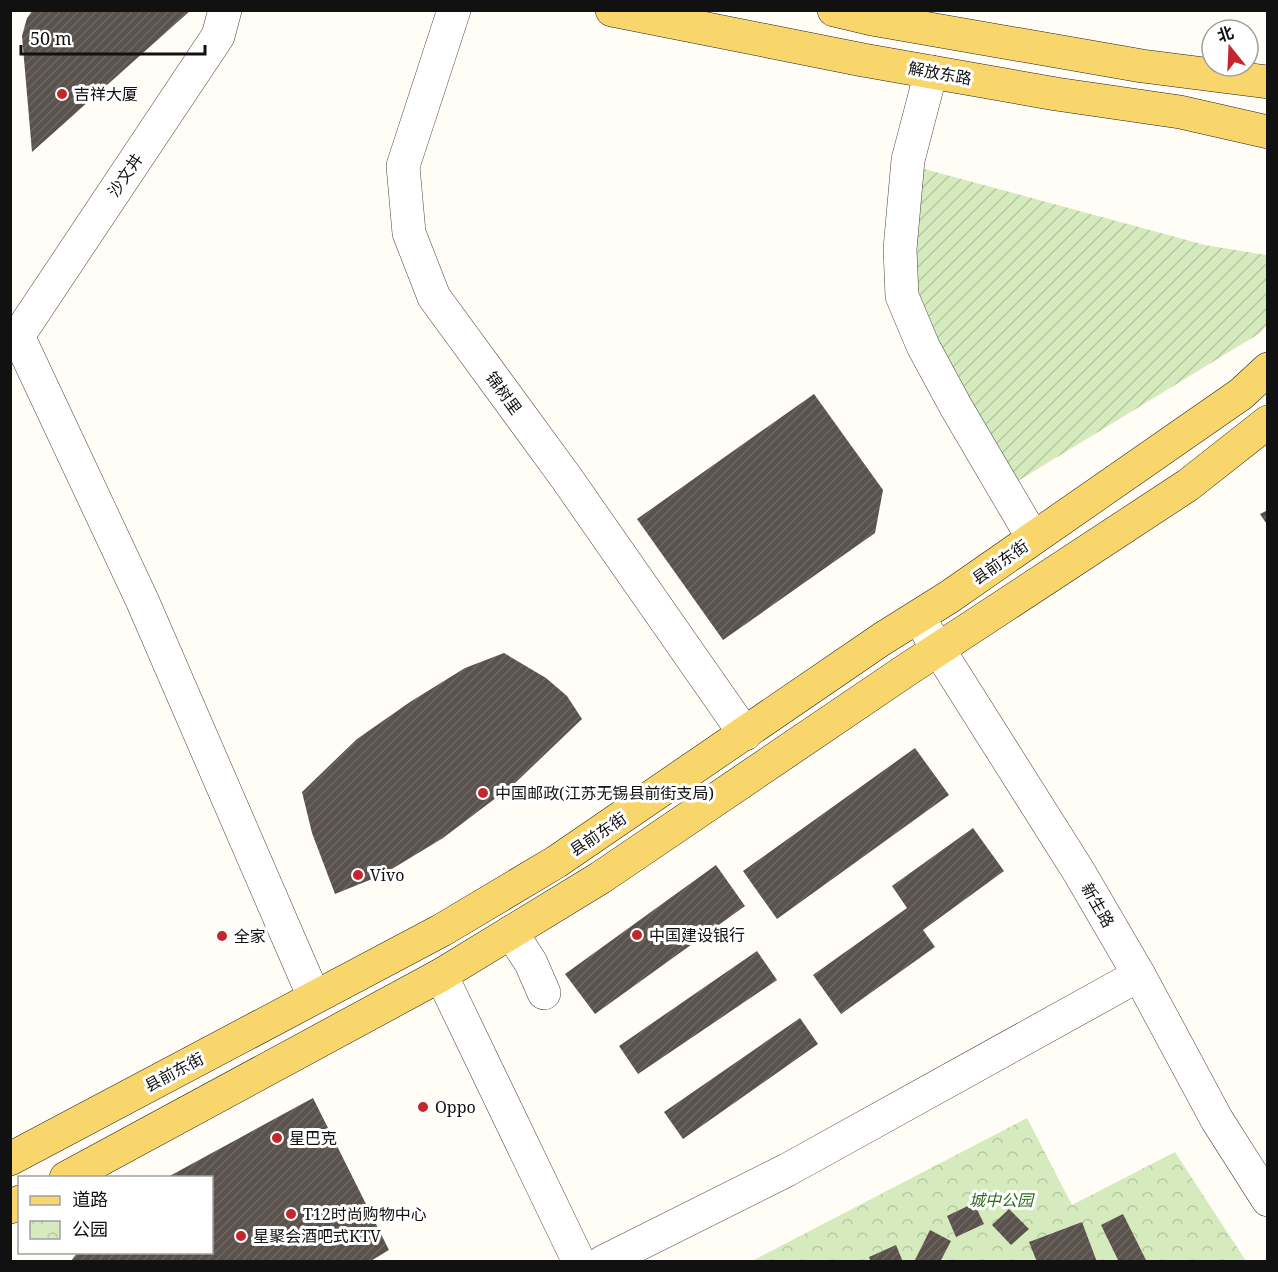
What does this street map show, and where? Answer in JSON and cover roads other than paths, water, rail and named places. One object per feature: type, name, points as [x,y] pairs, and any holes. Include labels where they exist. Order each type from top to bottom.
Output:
[{"type":"main road","name":"解放东路","points":[[612,10],[931,72],[1056,94],[1180,112],[1268,132]]},
{"type":"main road","points":[[834,10],[872,19],[923,18],[1142,66],[1268,82]]},
{"type":"main road","name":"县前东街","points":[[10,1159],[442,930],[556,862],[918,617],[1241,394],[1268,369]]},
{"type":"main road","points":[[70,1176],[441,975],[600,878],[938,649],[1188,486],[1268,422]]},
{"type":"street","name":"沙文丼","points":[[225,10],[218,36],[18,336],[142,600],[314,997]]},
{"type":"street","name":"锦树里","points":[[454,10],[403,166],[409,233],[434,297],[565,476],[745,735]]},
{"type":"street","points":[[931,72],[908,160],[900,249],[902,296],[923,346],[956,407],[1033,538]]},
{"type":"street","name":"新生路","points":[[918,617],[1079,872],[1139,975],[1217,1120],[1268,1200]]},
{"type":"street","points":[[511,932],[531,963],[544,993]]},
{"type":"street","points":[[441,975],[579,1262]]},
{"type":"street","points":[[613,1260],[787,1170],[1139,975]]},
{"type":"place","name":"吉祥大厦","points":[[62,94]]},
{"type":"place","name":"中国邮政(江苏无锡县前街支局)","points":[[483,793]]},
{"type":"place","name":"Vivo","points":[[358,875]]},
{"type":"place","name":"中国建设银行","points":[[637,935]]},
{"type":"place","name":"全家","points":[[222,936]]},
{"type":"place","name":"Oppo","points":[[423,1107]]},
{"type":"place","name":"星巴克","points":[[277,1138]]},
{"type":"place","name":"T12时尚购物中心","points":[[291,1214]]},
{"type":"place","name":"星聚会酒吧式KTV","points":[[241,1236]]},
{"type":"park label","name":"城中公园","points":[[1001,1200]]}]
